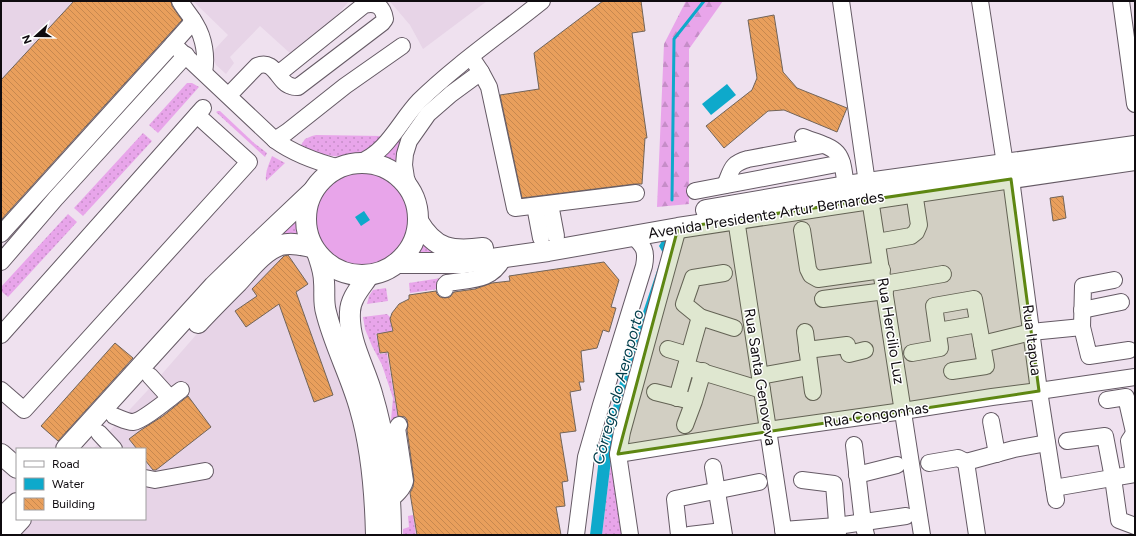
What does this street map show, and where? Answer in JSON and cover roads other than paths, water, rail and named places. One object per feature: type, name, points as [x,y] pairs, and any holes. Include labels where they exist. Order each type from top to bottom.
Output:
[{"type":"main road","name":"Avenida Presidente Artur Bernardes","points":[[418,221],[427,234],[446,248],[470,250],[846,186],[869,191],[914,192],[1135,146]]},
{"type":"main road","name":"Avenida Presidente Artur Bernardes","points":[[397,263],[460,263],[504,257],[736,219],[869,191],[1008,172],[1135,160]]},
{"type":"main road","points":[[67,448],[214,286],[313,191],[325,177],[349,166],[376,165],[388,169],[398,176],[410,189],[417,202],[417,233],[406,254],[397,263],[386,270],[369,275],[351,274],[339,271],[328,265],[315,251],[297,244],[277,246],[252,267],[191,330],[85,448]]},
{"type":"main road","points":[[313,191],[306,209],[305,221],[307,236],[324,274],[325,310],[354,390],[365,428],[374,489],[376,535]]},
{"type":"main road","points":[[369,275],[351,304],[350,321],[354,343],[373,395],[378,416],[386,459],[391,535]]},
{"type":"main road","points":[[1,454],[16,467]]},
{"type":"main road","points":[[1,519],[16,505]]},
{"type":"main road","points":[[6,535],[20,520]]},
{"type":"street","points":[[180,1],[193,20],[201,36],[205,62],[204,72]]},
{"type":"street","points":[[173,44],[282,145],[317,162],[349,166],[364,161],[378,152],[418,102],[471,57],[542,1]]},
{"type":"street","name":"Rua Hercilio Luz","points":[[841,1],[922,535]]},
{"type":"street","name":"Rua Itapua","points":[[980,1],[1008,172],[1055,494],[1113,478]]},
{"type":"street","points":[[1121,1],[1135,104]]},
{"type":"street","points":[[1,335],[202,109],[257,66],[262,64],[272,68],[287,84],[298,87],[382,23],[385,19],[384,13],[380,8],[371,3],[364,5],[278,74]]},
{"type":"street","points":[[1,234],[193,20]]},
{"type":"street","points":[[275,140],[345,86],[402,46]]},
{"type":"street","points":[[1,262],[56,198],[186,55]]},
{"type":"street","points":[[471,57],[489,87],[515,208],[636,193]]},
{"type":"street","points":[[410,189],[406,178],[404,165],[408,141],[428,114],[451,94],[481,72]]},
{"type":"street","points":[[1,390],[24,410],[249,162],[202,109]]},
{"type":"street","points":[[803,137],[830,148],[837,153],[842,163],[846,186]]},
{"type":"street","points":[[725,186],[733,165],[740,161],[823,145]]},
{"type":"street","points":[[696,191],[842,163]]},
{"type":"street","points":[[877,242],[911,236],[916,232],[919,224],[914,192]]},
{"type":"street","points":[[543,205],[548,237]]},
{"type":"street","name":"Rua Santa Genoveva","points":[[736,219],[783,532]]},
{"type":"street","points":[[630,535],[618,454],[622,432],[678,228]]},
{"type":"street","points":[[802,230],[808,269],[811,275],[818,279],[883,282]]},
{"type":"street","points":[[576,535],[586,457],[646,257],[644,248],[640,242],[632,236]]},
{"type":"street","points":[[445,289],[445,285],[447,283],[478,279],[489,275],[498,267],[504,257]]},
{"type":"street","points":[[724,273],[692,278],[684,304],[700,317],[734,328]]},
{"type":"street","points":[[823,300],[883,282],[943,274]]},
{"type":"street","points":[[1114,280],[1083,286],[1082,328],[1089,356],[1129,350]]},
{"type":"street","points":[[912,353],[940,348],[934,306],[974,299],[986,366],[952,371]]},
{"type":"street","points":[[1082,310],[1121,302]]},
{"type":"street","points":[[677,398],[700,317]]},
{"type":"street","points":[[938,331],[978,324]]},
{"type":"street","points":[[982,344],[1031,332],[1082,328]]},
{"type":"street","points":[[805,332],[813,392]]},
{"type":"street","points":[[807,350],[847,345],[849,354],[866,350]]},
{"type":"street","points":[[668,349],[703,372],[761,383],[809,367]]},
{"type":"street","points":[[685,425],[703,372]]},
{"type":"street","points":[[114,416],[128,421],[138,420],[146,416],[175,394],[150,376]]},
{"type":"street","name":"Rua Congonhas","points":[[618,454],[768,430],[1135,377]]},
{"type":"street","points":[[655,392],[694,401]]},
{"type":"street","points":[[1107,400],[1126,396],[1135,432],[1129,441],[1135,474],[1113,478]]},
{"type":"street","points":[[991,421],[997,454]]},
{"type":"street","points":[[389,501],[402,488],[405,481],[397,428],[399,425]]},
{"type":"street","points":[[99,433],[113,448]]},
{"type":"street","points":[[1068,440],[1104,436],[1113,478],[1119,520],[1135,526]]},
{"type":"street","points":[[929,462],[958,458],[966,462],[1014,449],[1047,443]]},
{"type":"street","points":[[854,445],[864,529]]},
{"type":"street","points":[[966,462],[977,535]]},
{"type":"street","points":[[858,475],[897,465]]},
{"type":"street","points":[[689,535],[724,533],[713,468]]},
{"type":"street","points":[[146,478],[156,480],[205,471]]},
{"type":"street","points":[[802,480],[834,484],[838,531]]},
{"type":"street","points":[[680,535],[675,500],[759,482]]},
{"type":"street","points":[[567,535],[571,511],[573,507],[580,502]]},
{"type":"street","points":[[783,532],[864,529],[906,516]]},
{"type":"water","points":[[727,84],[736,95],[711,115],[702,104]]},
{"type":"water","points":[[364,211],[370,220],[361,226],[355,217]]},
{"type":"water","points":[[673,240],[611,460],[602,535],[590,535],[599,458],[623,371],[663,253],[659,246],[662,241]]},
{"type":"waterway","name":"Córrego do Aeroporto","points":[[672,200],[674,39],[704,1]]}]
